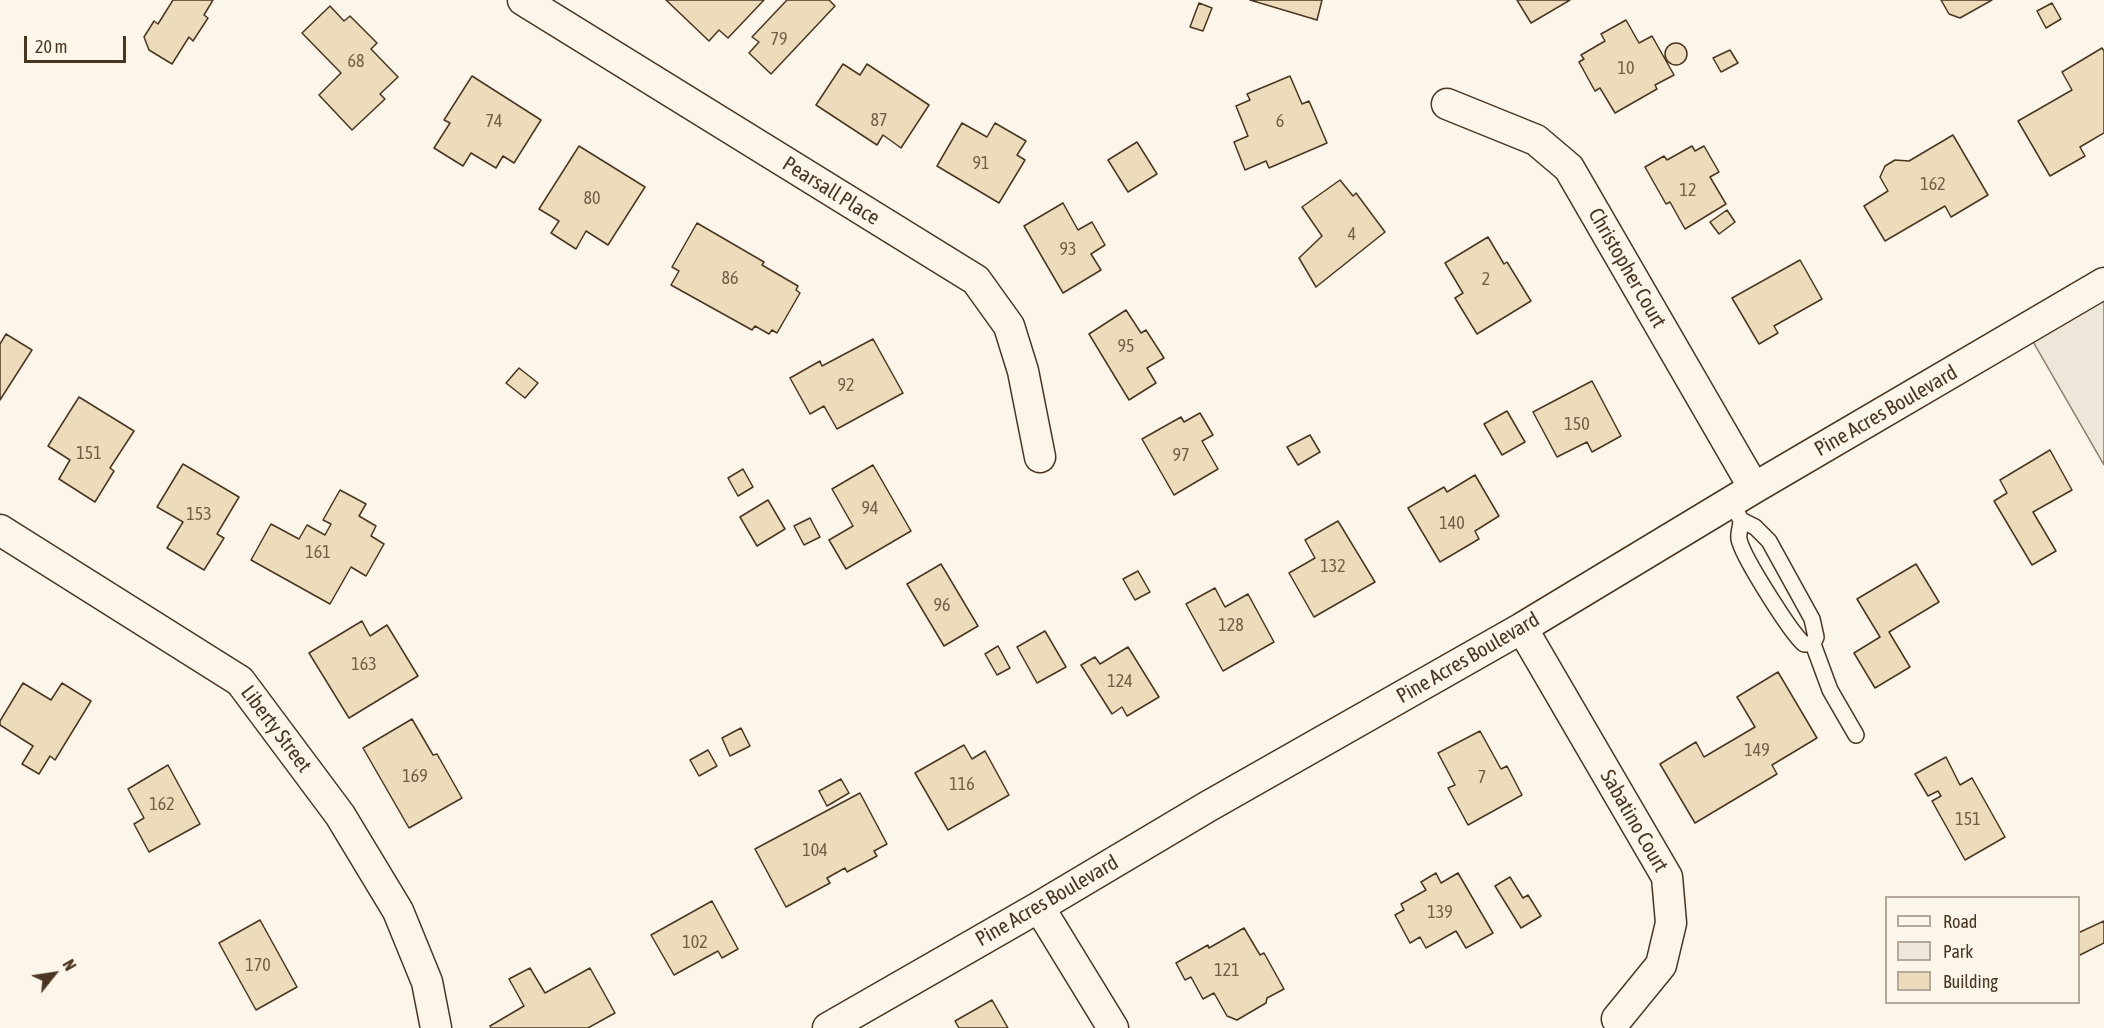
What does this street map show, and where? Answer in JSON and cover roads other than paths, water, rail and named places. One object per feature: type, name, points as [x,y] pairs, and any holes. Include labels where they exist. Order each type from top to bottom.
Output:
[{"type":"street","name":"Pearsall Place","points":[[523,0],[976,280],[1009,326],[1023,371],[1040,457]]},
{"type":"street","name":"Christopher Court","points":[[1448,104],[1536,140],[1569,168],[1742,504]]},
{"type":"street","name":"Pine Acres Boulevard","points":[[828,1028],[1207,807],[1742,504],[2104,283]]},
{"type":"street","name":"Liberty Street","points":[[0,530],[240,681],[340,815],[398,911],[427,982],[436,1028]]},
{"type":"street","name":"Sabatino Court","points":[[1522,628],[1667,877],[1671,923],[1661,965],[1617,1019]]},
{"type":"street","points":[[1039,907],[1113,1028]]},
{"type":"lane","points":[[1742,504],[1755,527],[1768,542],[1812,619],[1816,637],[1812,644]]},
{"type":"lane","points":[[1742,504],[1739,539],[1746,555],[1792,631],[1804,644],[1812,644]]},
{"type":"lane","points":[[1812,644],[1830,690],[1856,735]]}]
